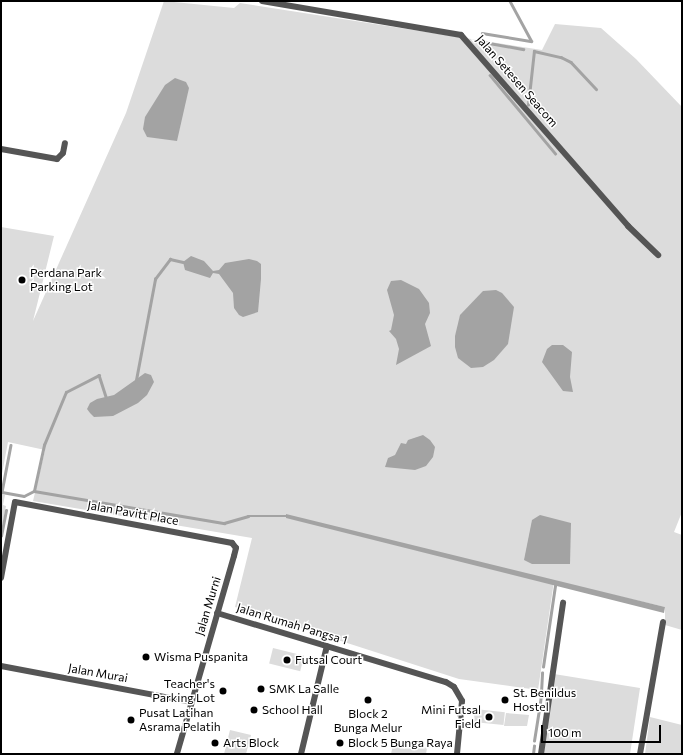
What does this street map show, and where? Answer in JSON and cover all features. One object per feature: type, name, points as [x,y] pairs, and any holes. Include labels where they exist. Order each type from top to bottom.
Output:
[{"type":"street","name":"Jalan Setesen Seacom","points":[[262,1],[461,35],[628,226],[658,255]]},
{"type":"street","points":[[1,149],[57,159],[63,153],[65,143]]},
{"type":"street","name":"Jalan Pavitt Place","points":[[1,578],[15,502],[226,541],[232,543],[236,548],[234,556]]},
{"type":"street","name":"Jalan Murni","points":[[177,754],[234,556]]},
{"type":"street","points":[[540,754],[563,603]]},
{"type":"street","name":"Jalan Rumah Pangsa 1","points":[[217,613],[446,682],[454,687],[462,701],[457,754]]},
{"type":"street","points":[[640,754],[662,622]]},
{"type":"street","points":[[301,754],[327,646]]},
{"type":"street","name":"Jalan Murai","points":[[1,666],[191,702]]},
{"type":"shaded area","points":[[164,1],[234,8],[240,3],[542,50],[555,24],[601,28],[636,59],[682,107],[682,512],[674,532],[682,535],[682,630],[665,625],[665,607],[554,581],[538,690],[459,679],[235,607],[252,538],[33,501],[45,450],[8,442],[1,479],[1,227],[54,236],[33,321],[126,113]]},
{"type":"shaded area","points":[[175,78],[186,82],[189,88],[177,141],[147,137],[143,129],[145,117],[165,85]]},
{"type":"shaded area","points":[[191,256],[204,261],[213,271],[219,270],[225,263],[249,259],[257,261],[261,264],[258,312],[243,317],[239,315],[234,308],[233,293],[219,274],[213,273],[210,278],[185,270],[183,262]]},
{"type":"shaded area","points":[[401,280],[419,289],[429,303],[430,313],[425,324],[431,346],[396,365],[399,349],[396,339],[389,331],[391,330],[394,315],[387,290],[391,281]]},
{"type":"shaded area","points":[[496,290],[502,293],[514,307],[508,344],[494,360],[483,367],[471,368],[458,358],[455,347],[455,336],[460,315],[483,291]]},
{"type":"shaded area","points":[[552,345],[563,345],[572,352],[570,377],[573,392],[563,391],[542,362],[547,349]]},
{"type":"shaded area","points":[[145,373],[151,375],[154,382],[147,395],[138,403],[113,416],[94,417],[87,409],[90,403],[97,399],[114,395]]},
{"type":"shaded area","points":[[423,435],[430,440],[435,447],[433,457],[426,466],[415,470],[385,467],[388,458],[395,455],[401,443],[406,444],[408,440]]},
{"type":"shaded area","points":[[1,494],[5,495],[3,505],[6,506],[1,533]]},
{"type":"shaded area","points":[[286,514],[665,607],[664,613],[286,518]]},
{"type":"shaded area","points":[[540,515],[571,523],[570,564],[532,564],[524,560],[532,520]]},
{"type":"shaded area","name":"Futsal Court","points":[[273,648],[304,656],[300,671],[269,664]]},
{"type":"shaded area","points":[[554,674],[640,688],[630,754],[543,754]]},
{"type":"shaded area","name":"Mini Futsal Field","points":[[475,709],[505,712],[503,725],[474,722]]},
{"type":"shaded area","points":[[506,713],[529,715],[527,726],[504,726]]},
{"type":"shaded area","points":[[650,717],[682,725],[682,754],[645,754]]},
{"type":"shaded area","points":[[230,730],[251,735],[246,754],[224,754]]},
{"type":"shaded area","points":[[394,740],[427,748],[426,754],[391,754]]},
{"type":"waterway","points":[[510,1],[531,40]]},
{"type":"waterway","points":[[482,33],[531,41]]},
{"type":"waterway","points":[[478,41],[523,49]]},
{"type":"waterway","points":[[528,105],[534,51],[561,57],[571,62],[596,89]]},
{"type":"waterway","points":[[490,75],[555,153]]},
{"type":"waterway","points":[[136,380],[155,279],[170,259],[183,262]]},
{"type":"waterway","points":[[34,491],[44,445],[66,392],[99,375],[106,397]]},
{"type":"waterway","points":[[11,445],[2,492],[24,496],[34,491],[224,523],[248,516],[286,516]]},
{"type":"waterway","points":[[1,536],[6,510]]},
{"type":"waterway","points":[[543,667],[555,586]]},
{"type":"waterway","points":[[541,693],[542,673]]},
{"type":"waterway","points":[[540,703],[541,695]]},
{"type":"waterway","points":[[534,741],[539,709]]},
{"type":"waterway","points":[[533,754],[534,746]]},
{"type":"place","name":"Perdana Park Parking Lot","points":[[22,280]]},
{"type":"place","name":"Wisma Puspanita","points":[[146,657]]},
{"type":"place","name":"Futsal Court","points":[[287,660]]},
{"type":"place","name":"SMK La Salle","points":[[261,689]]},
{"type":"place","name":"Teacher's Parking Lot","points":[[223,691]]},
{"type":"place","name":"Block 2 Bunga Melur","points":[[368,700]]},
{"type":"place","name":"St. Benildus Hostel","points":[[505,700]]},
{"type":"place","name":"School Hall","points":[[254,710]]},
{"type":"place","name":"Mini Futsal Field","points":[[489,717]]},
{"type":"place","name":"Pusat Latihan Asrama Pelatih","points":[[131,720]]},
{"type":"place","name":"Arts Block","points":[[215,743]]},
{"type":"place","name":"Block 5 Bunga Raya","points":[[340,743]]}]
